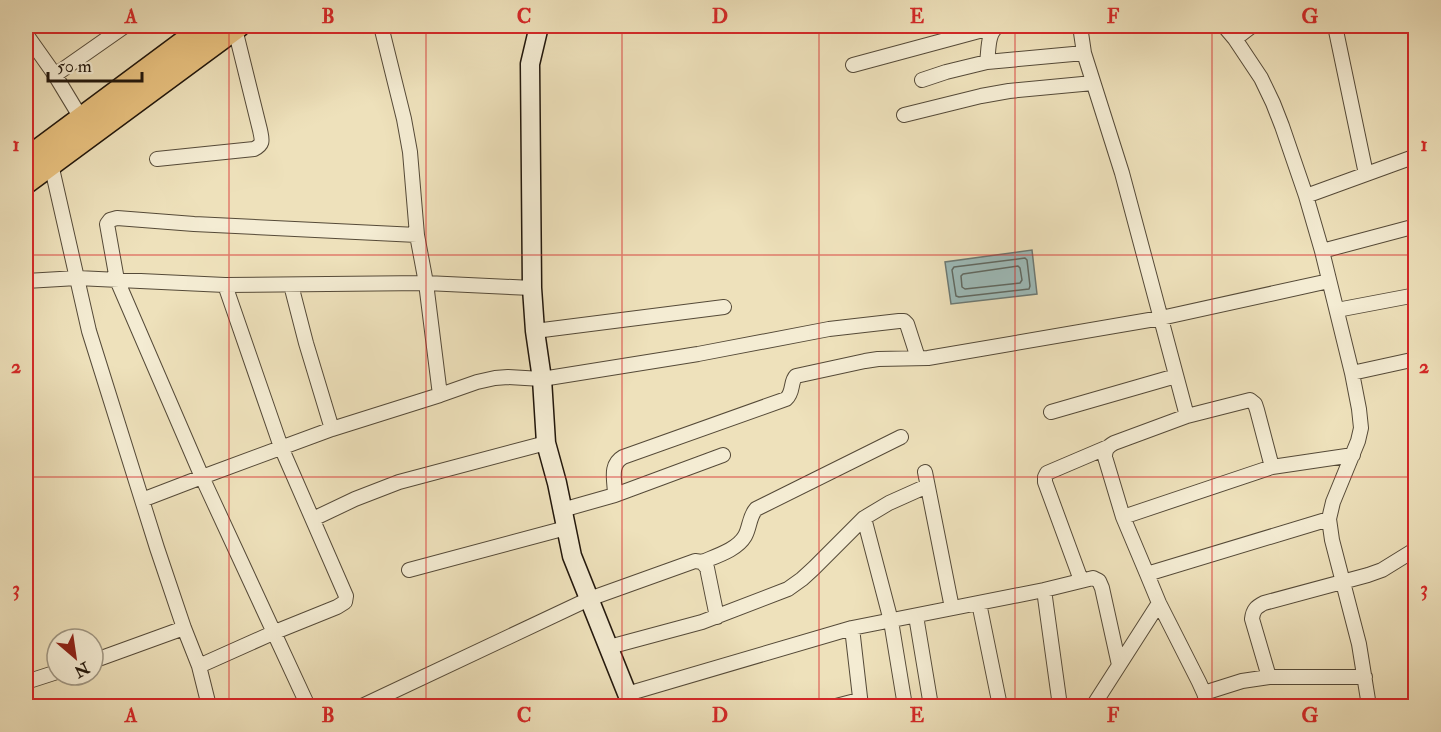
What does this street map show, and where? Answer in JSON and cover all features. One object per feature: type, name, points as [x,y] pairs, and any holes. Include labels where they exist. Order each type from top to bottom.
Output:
[{"type":"main road","points":[[26,183],[51,164],[85,127],[205,26]]},
{"type":"main road","points":[[28,151],[85,127],[237,27]]},
{"type":"street","points":[[54,75],[125,26]]},
{"type":"street","points":[[381,26],[410,152],[417,235],[426,283],[440,395]]},
{"type":"street","points":[[539,26],[530,64],[532,288],[546,443],[572,556],[630,700],[852,628],[1093,578],[1099,581],[1102,588],[1119,665]]},
{"type":"street","points":[[987,62],[990,35],[996,26]]},
{"type":"street","points":[[852,65],[996,26]]},
{"type":"street","points":[[1080,26],[1084,53],[1122,173],[1187,416]]},
{"type":"street","points":[[1224,26],[1261,78],[1273,103],[1306,196],[1353,373],[1361,428],[1353,455],[1333,502],[1329,519],[1332,540],[1359,644],[1369,706]]},
{"type":"street","points":[[1235,39],[1252,26]]},
{"type":"street","points":[[1335,26],[1366,174]]},
{"type":"street","points":[[158,159],[254,149],[260,146],[262,141],[260,130],[237,27]]},
{"type":"street","points":[[26,34],[85,127]]},
{"type":"street","points":[[922,80],[987,62],[1084,53]]},
{"type":"street","points":[[904,115],[1009,91],[1093,83]]},
{"type":"street","points":[[1306,196],[1416,156]]},
{"type":"street","points":[[51,164],[89,331],[184,628],[199,666],[209,706]]},
{"type":"street","points":[[308,706],[202,477],[117,280],[108,224],[110,220],[117,218],[417,235]]},
{"type":"street","points":[[1322,251],[1416,226]]},
{"type":"street","points":[[26,281],[76,278],[225,285],[426,283],[532,288]]},
{"type":"street","points":[[615,495],[614,467],[616,461],[786,399],[791,393],[793,379],[796,376],[845,364],[967,352],[1161,318],[1329,281]]},
{"type":"street","points":[[199,666],[275,632],[338,608],[345,602],[346,596],[281,447],[225,285]]},
{"type":"street","points":[[291,285],[332,429]]},
{"type":"street","points":[[1337,310],[1416,295]]},
{"type":"street","points":[[535,331],[724,307]]},
{"type":"street","points":[[142,500],[332,429],[495,378],[508,376],[542,379],[698,354],[829,329],[898,321],[904,321],[907,324],[918,358]]},
{"type":"street","points":[[1353,373],[1416,359]]},
{"type":"street","points":[[1051,412],[1176,375]]},
{"type":"street","points":[[1082,580],[1044,482],[1047,473],[1114,443],[1187,416],[1250,400],[1255,404],[1257,410],[1272,467]]},
{"type":"street","points":[[362,706],[589,599],[695,561],[702,562],[734,547],[746,536],[751,517],[756,509],[901,437]]},
{"type":"street","points":[[313,519],[399,482],[546,443]]},
{"type":"street","points":[[1108,447],[1105,451],[1105,458],[1123,517],[1159,603],[1206,700],[1242,681],[1269,677],[1365,677]]},
{"type":"street","points":[[410,570],[564,519],[615,495],[723,455]]},
{"type":"street","points":[[1123,517],[1272,467],[1353,455]]},
{"type":"street","points":[[609,647],[717,617],[788,589],[802,579],[864,518],[926,479],[951,608]]},
{"type":"street","points":[[864,518],[891,621],[905,706]]},
{"type":"street","points":[[1147,574],[1329,519]]},
{"type":"street","points":[[1269,677],[1252,619],[1252,613],[1257,606],[1382,570],[1416,549]]},
{"type":"street","points":[[702,562],[707,568],[717,617]]},
{"type":"street","points":[[1044,590],[1060,706]]},
{"type":"street","points":[[979,603],[1000,706]]},
{"type":"street","points":[[1093,706],[1159,603]]},
{"type":"street","points":[[916,616],[931,706]]},
{"type":"street","points":[[105,657],[184,628]]},
{"type":"street","points":[[836,706],[860,703],[852,628]]},
{"type":"street","points":[[26,682],[45,676]]},
{"type":"water","points":[[1032,250],[1037,294],[951,304],[945,262]]}]
